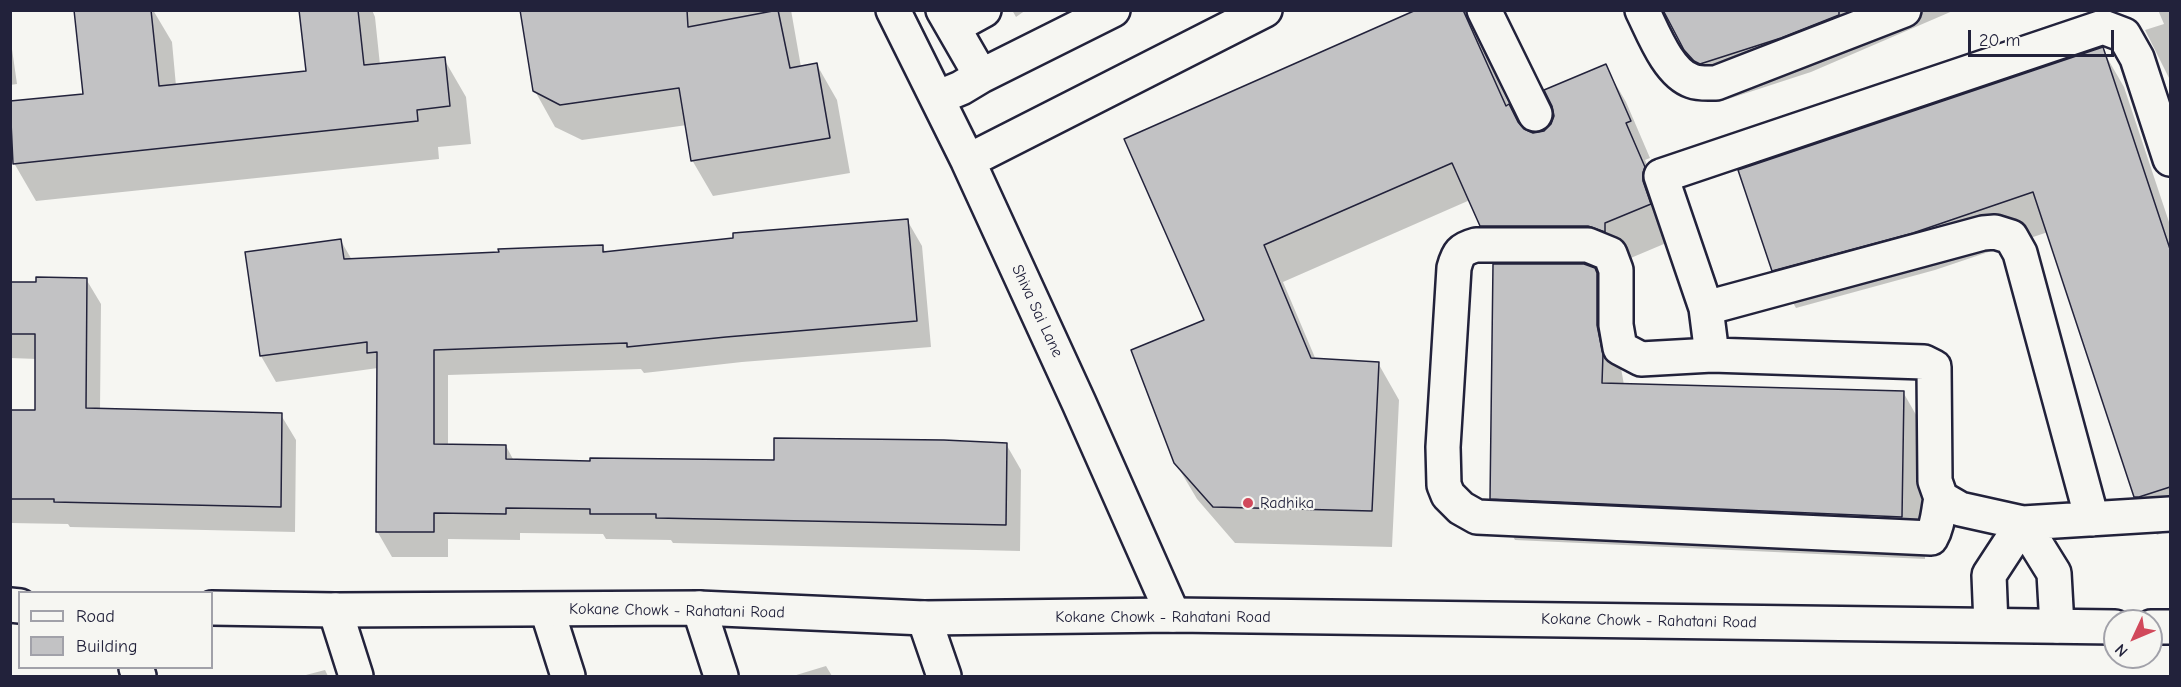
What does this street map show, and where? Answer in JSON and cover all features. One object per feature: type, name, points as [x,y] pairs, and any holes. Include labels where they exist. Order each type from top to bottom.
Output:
[{"type":"street","name":"Shiva Sai Lane","points":[[893,10],[968,161],[1173,615]]},
{"type":"street","points":[[981,76],[948,19],[984,10]]},
{"type":"street","points":[[937,98],[1113,10]]},
{"type":"street","points":[[968,161],[1265,10]]},
{"type":"street","points":[[1484,10],[1535,114]]},
{"type":"street","points":[[1642,10],[1673,69],[1684,78],[1704,83],[1716,82],[1904,10]]},
{"type":"street","points":[[1712,355],[1706,308],[1661,176],[2103,27],[2124,35],[2137,58],[2170,159]]},
{"type":"street","points":[[1706,308],[1983,233],[1995,232],[2011,237],[2020,253],[2092,519]]},
{"type":"street","points":[[1476,245],[1588,245],[1610,254],[1616,270],[1616,325],[1620,348],[1641,359],[1712,355],[1924,362],[1934,367],[1935,481],[1941,498],[1936,530],[1931,538],[1478,517],[1461,508],[1448,495],[1444,485],[1443,447],[1453,280],[1457,255],[1464,248],[1476,245]]},
{"type":"street","points":[[1941,498],[1960,509],[2023,523],[2170,514]]},
{"type":"street","points":[[1991,625],[1989,575],[2023,523]]},
{"type":"street","points":[[2023,523],[2054,573],[2057,626]]},
{"type":"street","name":"Kokane Chowk - Rahatani Road","points":[[213,608],[547,610],[699,608],[924,618],[1173,615],[2103,627]]},
{"type":"street","points":[[699,608],[721,676]]},
{"type":"street","points":[[335,610],[356,676]]},
{"type":"street","points":[[547,610],[568,676]]},
{"type":"street","points":[[924,618],[944,676]]},
{"type":"building","points":[[74,10],[151,10],[159,86],[306,71],[299,10],[358,10],[364,65],[445,57],[450,106],[417,110],[418,121],[13,164],[10,101],[83,94]]},
{"type":"building","points":[[520,10],[687,10],[688,27],[778,10],[790,68],[817,63],[830,138],[691,161],[679,88],[560,105],[533,91]]},
{"type":"building","points":[[1416,10],[1463,10],[1506,106],[1509,104],[1524,129],[1533,133],[1544,131],[1551,124],[1554,116],[1544,90],[1606,64],[1631,121],[1626,123],[1645,167],[1643,181],[1651,204],[1605,223],[1605,232],[1588,226],[1480,226],[1452,163],[1264,245],[1311,358],[1379,362],[1372,511],[1213,507],[1174,463],[1131,350],[1204,320],[1124,139]]},
{"type":"building","points":[[1663,10],[1839,10],[1839,15],[1781,38],[1700,64],[1684,50]]},
{"type":"building","points":[[2103,47],[2170,249],[2170,487],[2139,497],[2134,497],[2033,192],[1913,233],[1772,271],[1738,170]]},
{"type":"building","points":[[908,219],[917,321],[627,347],[627,343],[434,350],[434,444],[506,445],[506,459],[590,461],[590,458],[774,460],[774,438],[1007,443],[1006,525],[656,518],[656,514],[590,514],[590,509],[506,508],[506,514],[434,513],[434,532],[376,532],[377,352],[367,353],[367,342],[260,356],[245,252],[341,239],[344,259],[603,245],[603,252],[733,238],[733,233]]},
{"type":"building","points":[[1493,264],[1584,264],[1595,268],[1597,273],[1597,325],[1603,354],[1602,383],[1904,391],[1902,517],[1490,499]]},
{"type":"building","points":[[36,277],[87,278],[86,408],[282,413],[281,507],[10,499],[10,410],[35,410],[35,334],[10,334],[10,282],[36,282]]},
{"type":"place","name":"Radhika","points":[[1248,503]]}]
